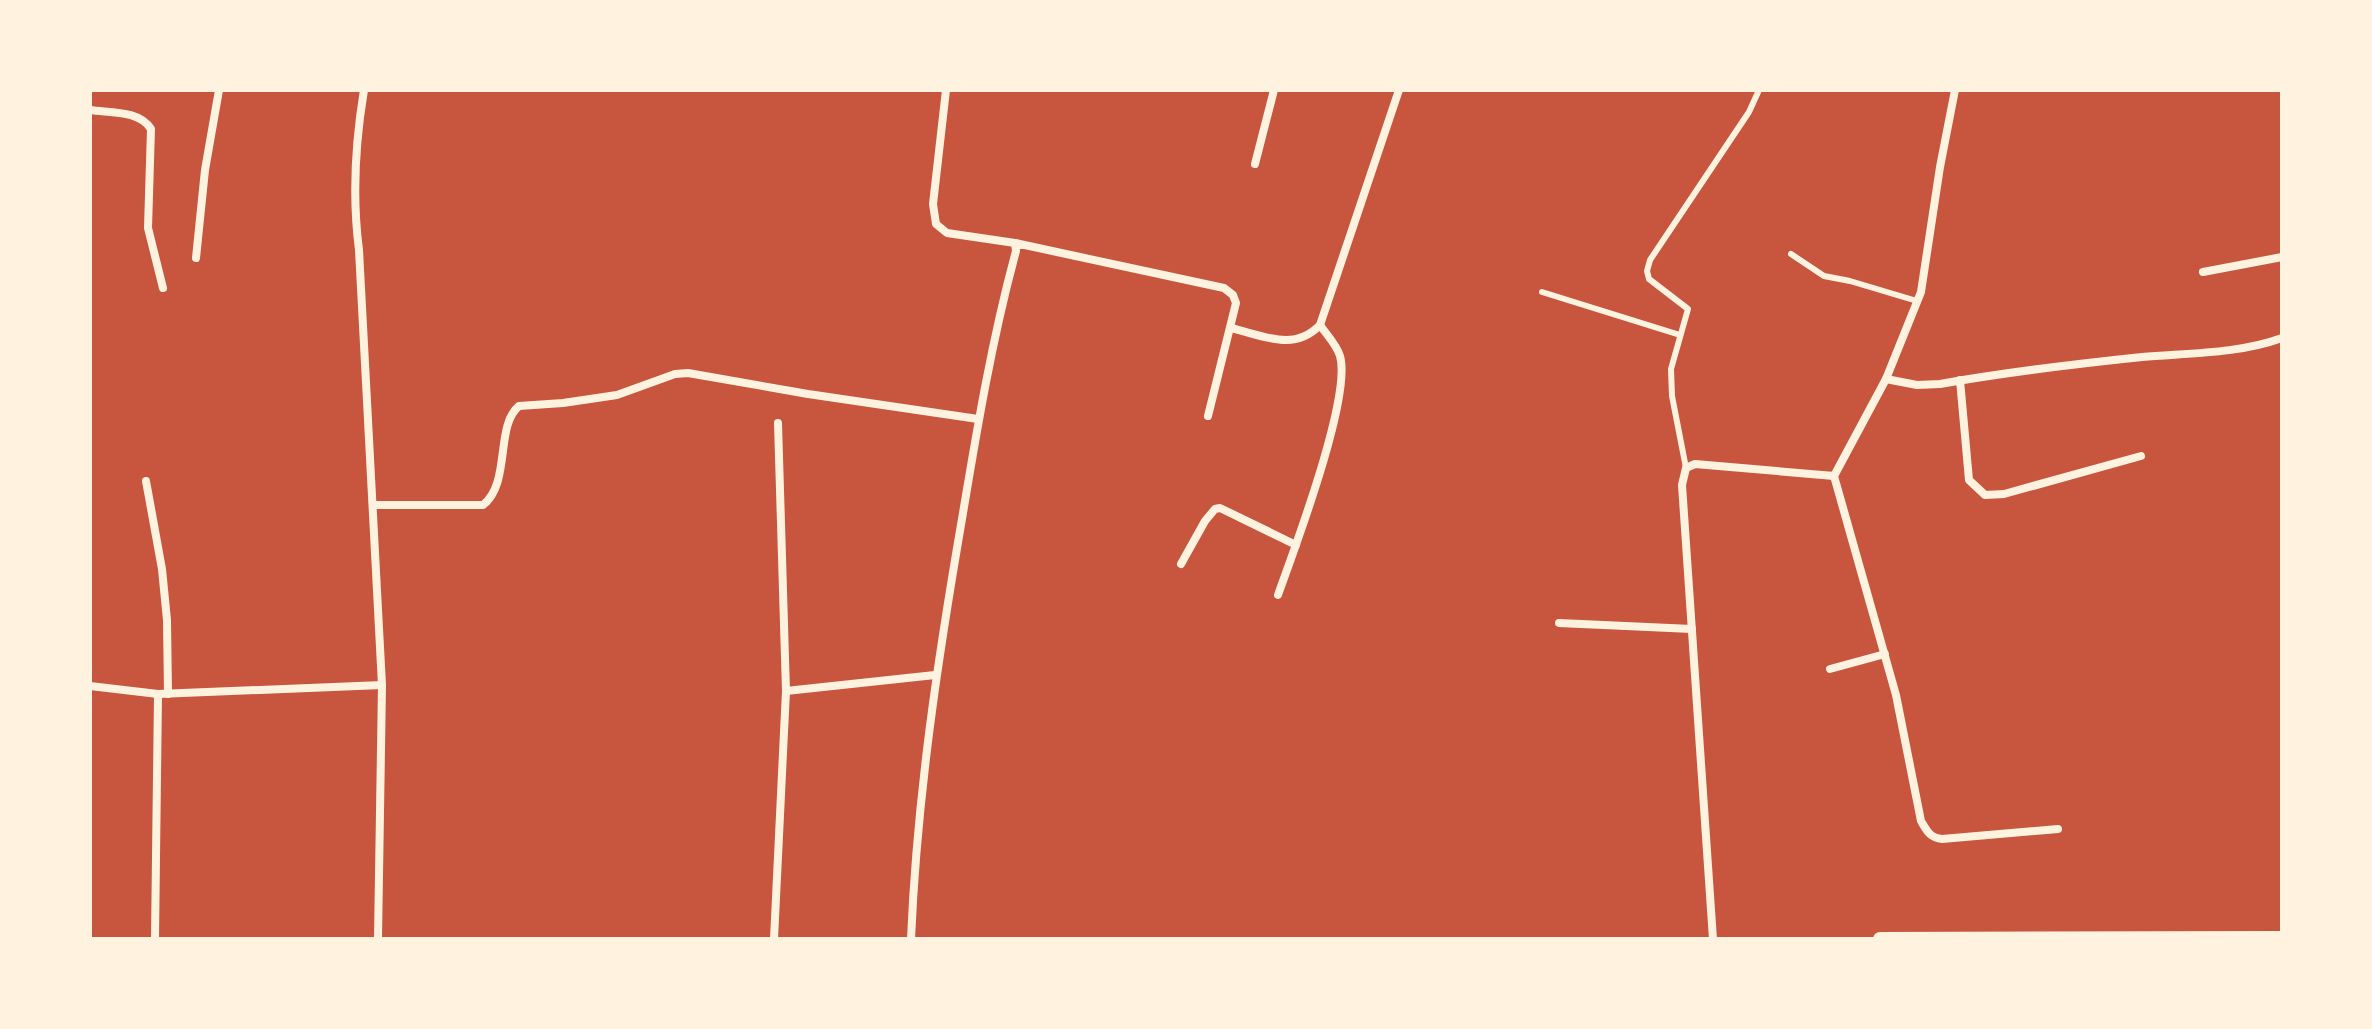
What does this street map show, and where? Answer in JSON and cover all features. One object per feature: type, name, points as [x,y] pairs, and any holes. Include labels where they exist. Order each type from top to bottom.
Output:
[{"type":"street","points":[[196,258],[205,170],[219,90]]},
{"type":"street","points":[[364,90],[358,122],[353,206],[359,250],[382,685],[378,939]]},
{"type":"street","points":[[946,90],[933,204],[936,224],[947,233],[1015,243],[1224,288],[1233,295],[1236,303],[1231,328],[1208,416]]},
{"type":"street","points":[[1255,164],[1274,90]]},
{"type":"street","points":[[1231,328],[1299,341],[1310,336],[1320,325],[1399,90]]},
{"type":"street","points":[[1955,90],[1917,301],[1886,379],[1834,476],[1896,695],[1921,821],[1928,833],[1933,838],[1942,839],[2058,829]]},
{"type":"street","points":[[90,110],[132,115],[151,129],[148,228],[163,288]]},
{"type":"street","points":[[911,939],[914,856],[935,675],[978,419],[1016,251],[1015,243]]},
{"type":"street","points":[[2203,272],[2282,257]]},
{"type":"street","points":[[1278,595],[1339,401],[1340,354],[1320,325]]},
{"type":"street","points":[[1886,379],[1917,385],[2231,349],[2261,345],[2282,338]]},
{"type":"street","points":[[373,505],[483,505],[495,492],[510,419],[519,406],[617,395],[675,374],[701,375],[978,419]]},
{"type":"street","points":[[1960,380],[1969,480],[1985,495],[2004,494],[2141,456]]},
{"type":"street","points":[[774,939],[786,691],[778,423]]},
{"type":"street","points":[[1713,939],[1682,485],[1686,468],[1695,464],[1834,476]]},
{"type":"street","points":[[146,481],[166,608],[155,939]]},
{"type":"street","points":[[1181,564],[1205,521],[1215,509],[1220,508],[1296,545]]},
{"type":"street","points":[[1559,623],[1692,629]]},
{"type":"street","points":[[1830,669],[1885,654]]},
{"type":"street","points":[[786,691],[935,675]]},
{"type":"street","points":[[90,686],[163,694],[382,685]]},
{"type":"street","points":[[1880,939],[2282,938]]},
{"type":"lane","points":[[1686,468],[1671,369],[1688,309],[1649,279],[1647,271],[1650,260],[1749,112],[1759,90]]},
{"type":"lane","points":[[1791,254],[1824,276],[1917,301]]},
{"type":"lane","points":[[1542,292],[1680,335]]}]
